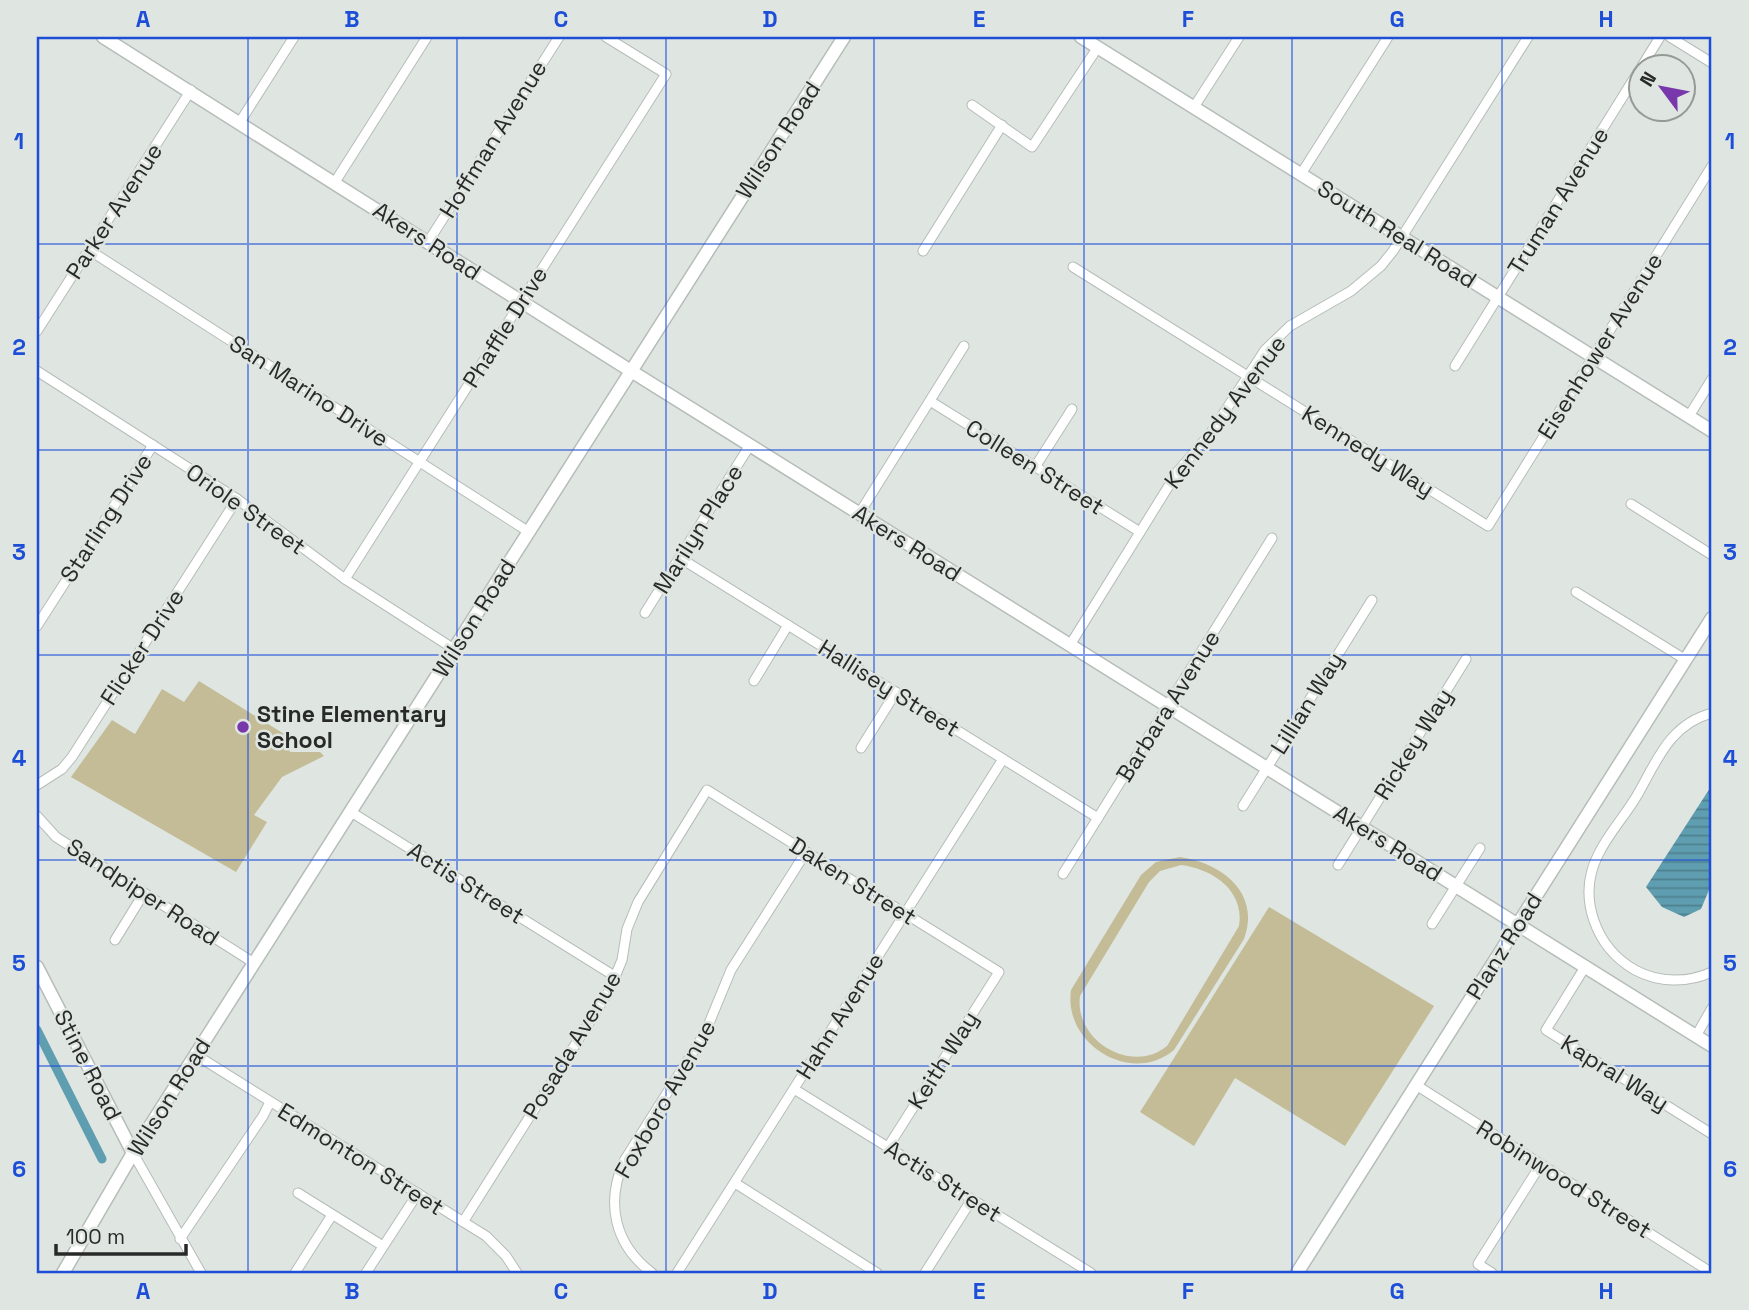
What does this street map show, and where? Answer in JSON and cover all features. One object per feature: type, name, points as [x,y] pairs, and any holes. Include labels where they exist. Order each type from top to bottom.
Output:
[{"type":"street","name":"Akers Road","points":[[103,37],[191,90],[859,514],[1712,1046]]},
{"type":"street","points":[[240,122],[294,37]]},
{"type":"street","points":[[335,182],[427,37]]},
{"type":"street","name":"Hoffman Avenue","points":[[428,242],[559,37]]},
{"type":"street","name":"Phaffle Drive","points":[[345,579],[666,75],[606,37]]},
{"type":"street","name":"Wilson Road","points":[[63,1273],[133,1153],[844,37]]},
{"type":"street","name":"South Real Road","points":[[1081,37],[1712,431]]},
{"type":"street","points":[[1194,107],[1238,37]]},
{"type":"street","points":[[1301,174],[1388,37]]},
{"type":"street","name":"Kennedy Avenue","points":[[1070,645],[1178,471],[1210,434],[1276,338],[1304,317],[1335,301],[1381,266],[1528,37]]},
{"type":"street","name":"Truman Avenue","points":[[1651,52],[1660,37]]},
{"type":"street","points":[[1670,37],[1712,63]]},
{"type":"street","points":[[972,105],[1032,147],[1098,47]]},
{"type":"street","name":"Parker Avenue","points":[[37,331],[191,90]]},
{"type":"street","name":"Truman Avenue","points":[[1455,366],[1626,92]]},
{"type":"street","points":[[923,251],[1002,125]]},
{"type":"street","name":"Eisenhower Avenue","points":[[1488,526],[1712,166]]},
{"type":"street","name":"San Marino Drive","points":[[89,250],[529,532]]},
{"type":"street","name":"Kennedy Way","points":[[1073,267],[1488,526]]},
{"type":"street","points":[[859,514],[964,346]]},
{"type":"street","name":"Oriole Street","points":[[37,371],[237,499],[345,579],[454,649]]},
{"type":"street","points":[[1689,416],[1712,379]]},
{"type":"street","name":"Colleen Street","points":[[930,401],[1140,533]]},
{"type":"street","points":[[1035,467],[1072,408]]},
{"type":"street","name":"Starling Drive","points":[[37,626],[153,445]]},
{"type":"street","name":"Marilyn Place","points":[[645,613],[750,445]]},
{"type":"street","name":"Flicker Drive","points":[[37,785],[56,774],[72,757],[237,499]]},
{"type":"street","points":[[1631,504],[1712,555]]},
{"type":"street","name":"Barbara Avenue","points":[[1063,874],[1272,538]]},
{"type":"street","name":"Hallisey Street","points":[[680,558],[1098,818]]},
{"type":"street","points":[[1576,592],[1686,660]]},
{"type":"street","name":"Lillian Way","points":[[1243,806],[1371,600]]},
{"type":"street","name":"Planz Road","points":[[1297,1273],[1712,618]]},
{"type":"street","points":[[754,681],[788,625]]},
{"type":"street","name":"Rickey Way","points":[[1338,865],[1466,659]]},
{"type":"street","points":[[861,748],[895,692]]},
{"type":"street","points":[[1712,713],[1686,724],[1666,743],[1640,791],[1599,853],[1590,879],[1589,893],[1593,921],[1599,934],[1607,947],[1627,965],[1647,975],[1668,980],[1695,978],[1712,972]]},
{"type":"street","name":"Hahn Avenue","points":[[677,1273],[1003,759]]},
{"type":"street","name":"Daken Street","points":[[706,790],[999,972]]},
{"type":"street","name":"Posada Avenue","points":[[463,1222],[616,977],[638,902],[706,790]]},
{"type":"street","name":"Actis Street","points":[[351,812],[616,977]]},
{"type":"street","name":"Sandpiper Road","points":[[37,816],[56,837],[254,963]]},
{"type":"street","points":[[1432,924],[1480,848]]},
{"type":"street","name":"Foxboro Avenue","points":[[652,1273],[631,1254],[618,1229],[614,1201],[618,1175],[624,1161],[705,1033],[732,970],[806,852]]},
{"type":"street","points":[[115,940],[144,893]]},
{"type":"street","name":"Stine Road","points":[[37,967],[133,1153],[201,1273]]},
{"type":"street","name":"Kapral Way","points":[[1585,967],[1546,1030],[1712,1134]]},
{"type":"street","name":"Keith Way","points":[[888,1147],[999,972]]},
{"type":"street","points":[[1696,1036],[1712,1008]]},
{"type":"street","name":"Edmonton Street","points":[[196,1055],[463,1222],[497,1246],[517,1273]]},
{"type":"street","name":"Robinwood Street","points":[[1416,1085],[1712,1273]]},
{"type":"street","name":"Actis Street","points":[[794,1088],[1091,1273]]},
{"type":"street","points":[[180,1239],[270,1102]]},
{"type":"street","points":[[1492,1273],[1478,1265],[1541,1164]]},
{"type":"street","points":[[734,1183],[877,1273]]},
{"type":"street","points":[[298,1193],[383,1246]]},
{"type":"street","points":[[366,1273],[418,1194]]},
{"type":"street","points":[[925,1273],[972,1199]]},
{"type":"street","points":[[295,1273],[332,1215]]},
{"type":"shaded area","points":[[199,681],[289,737],[290,752],[320,752],[324,756],[282,777],[254,815],[267,822],[236,872],[71,777],[112,720],[135,734],[162,689],[184,702]]},
{"type":"shaded area","points":[[1180,857],[1196,860],[1223,873],[1242,894],[1248,923],[1244,939],[1174,1050],[1157,1060],[1139,1063],[1120,1061],[1103,1054],[1089,1042],[1078,1027],[1071,1010],[1071,990],[1141,875],[1156,862]],"holes":[[[1181,865],[1193,867],[1215,877],[1231,892],[1240,913],[1239,926],[1167,1046],[1153,1054],[1138,1057],[1108,1049],[1086,1027],[1080,996],[1149,882],[1160,871]]]},
{"type":"shaded area","points":[[1269,907],[1434,1006],[1345,1146],[1235,1078],[1194,1146],[1140,1112]]},
{"type":"water","points":[[1712,785],[1712,883],[1701,909],[1684,917],[1662,907],[1646,887]]},
{"type":"waterway","points":[[37,1030],[102,1159]]},
{"type":"place","name":"Stine Elementary School","points":[[243,727]]}]
